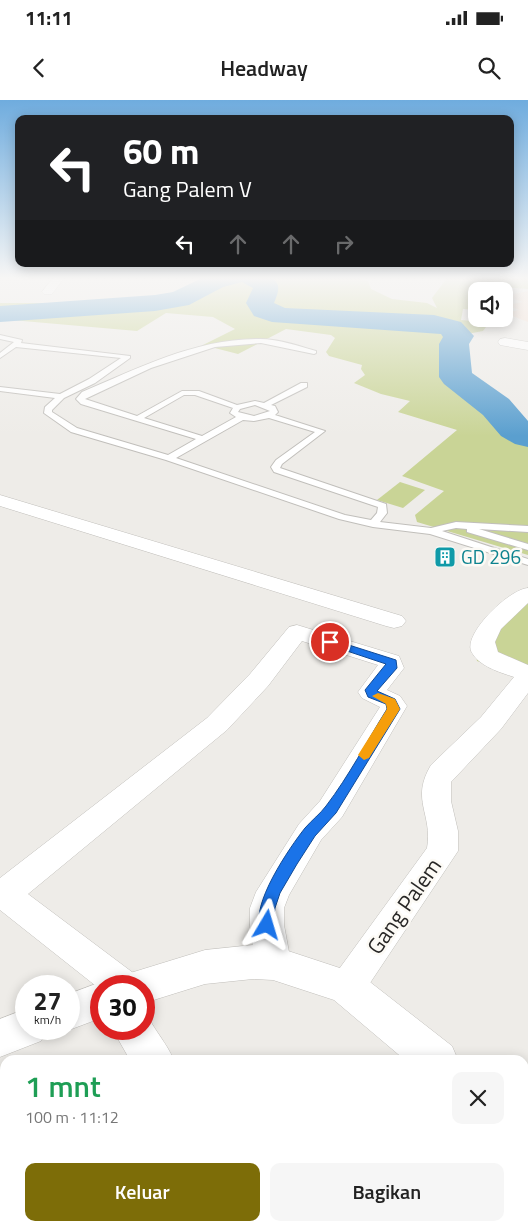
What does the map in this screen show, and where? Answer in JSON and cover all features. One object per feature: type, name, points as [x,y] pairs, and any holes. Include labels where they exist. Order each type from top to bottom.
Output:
[{"type":"street","points":[[505,342],[528,346]]},
{"type":"street","points":[[1,500],[394,621]]},
{"type":"street","points":[[528,595],[524,595],[487,631],[481,643],[483,650],[489,657],[528,675]]},
{"type":"street","points":[[109,975],[2,892],[185,749],[208,734],[266,674],[297,632],[314,596]]},
{"type":"street","points":[[273,963],[267,925],[267,908],[273,892],[310,832],[331,809],[394,706],[391,702],[371,692],[391,668],[390,661],[297,632]]},
{"type":"street","name":"Gang Palem","points":[[347,987],[442,852],[445,841],[435,802],[435,782],[441,772],[491,723],[528,675]]},
{"type":"street","points":[[155,982],[205,967],[253,962],[273,963],[347,987],[431,1055]]},
{"type":"street","points":[[0,1038],[15,1032]]},
{"type":"street","points":[[138,1040],[150,1055]]},
{"type":"lane","points":[[0,337],[18,339],[20,341],[0,356]]},
{"type":"lane","points":[[204,439],[84,402],[80,399],[85,394],[146,367],[209,346],[263,342],[314,352]]},
{"type":"lane","points":[[16,345],[128,357],[92,381],[61,396],[48,409],[48,413],[74,430],[169,458],[342,517],[373,524],[431,531],[528,562]]},
{"type":"lane","points":[[266,405],[304,386]]},
{"type":"lane","points":[[0,389],[61,396]]},
{"type":"lane","points":[[137,419],[182,393],[196,393],[237,407],[256,404],[266,405],[272,408],[274,412],[269,416]]},
{"type":"lane","points":[[237,407],[234,413],[242,417],[251,419],[269,416],[321,431],[275,467],[278,470],[383,506],[382,513],[373,524]]},
{"type":"lane","points":[[169,458],[242,417]]},
{"type":"lane","points":[[431,531],[456,525],[528,529]]},
{"type":"lane","points":[[456,525],[528,547]]},
{"type":"green space","points":[[231,331],[283,331],[238,354],[203,345]]},
{"type":"green space","points":[[299,331],[483,331],[467,334],[446,361],[447,370],[455,388],[474,407],[509,434],[528,443],[528,555],[417,522],[415,515],[444,491],[402,476],[457,430],[398,412],[410,401],[381,394],[354,383],[365,375],[361,369],[362,365],[329,356],[326,352],[335,338],[331,335]]},
{"type":"green space","points":[[400,482],[425,490],[403,508],[377,500]]},
{"type":"green space","points":[[528,595],[528,677],[477,661],[476,652]]},
{"type":"waterway","points":[[454,331],[459,336],[454,344],[456,377],[496,407],[514,428],[528,436]]},
{"type":"slow traffic","points":[[364,755],[394,709],[391,702],[378,696]]},
{"type":"place","name":"GD 296","points":[[445,557]]},
{"type":"route","points":[[267,925],[267,908],[273,892],[291,860],[310,832],[331,809],[394,709],[391,702],[371,692],[391,668],[392,663],[379,657],[330,642]]}]
